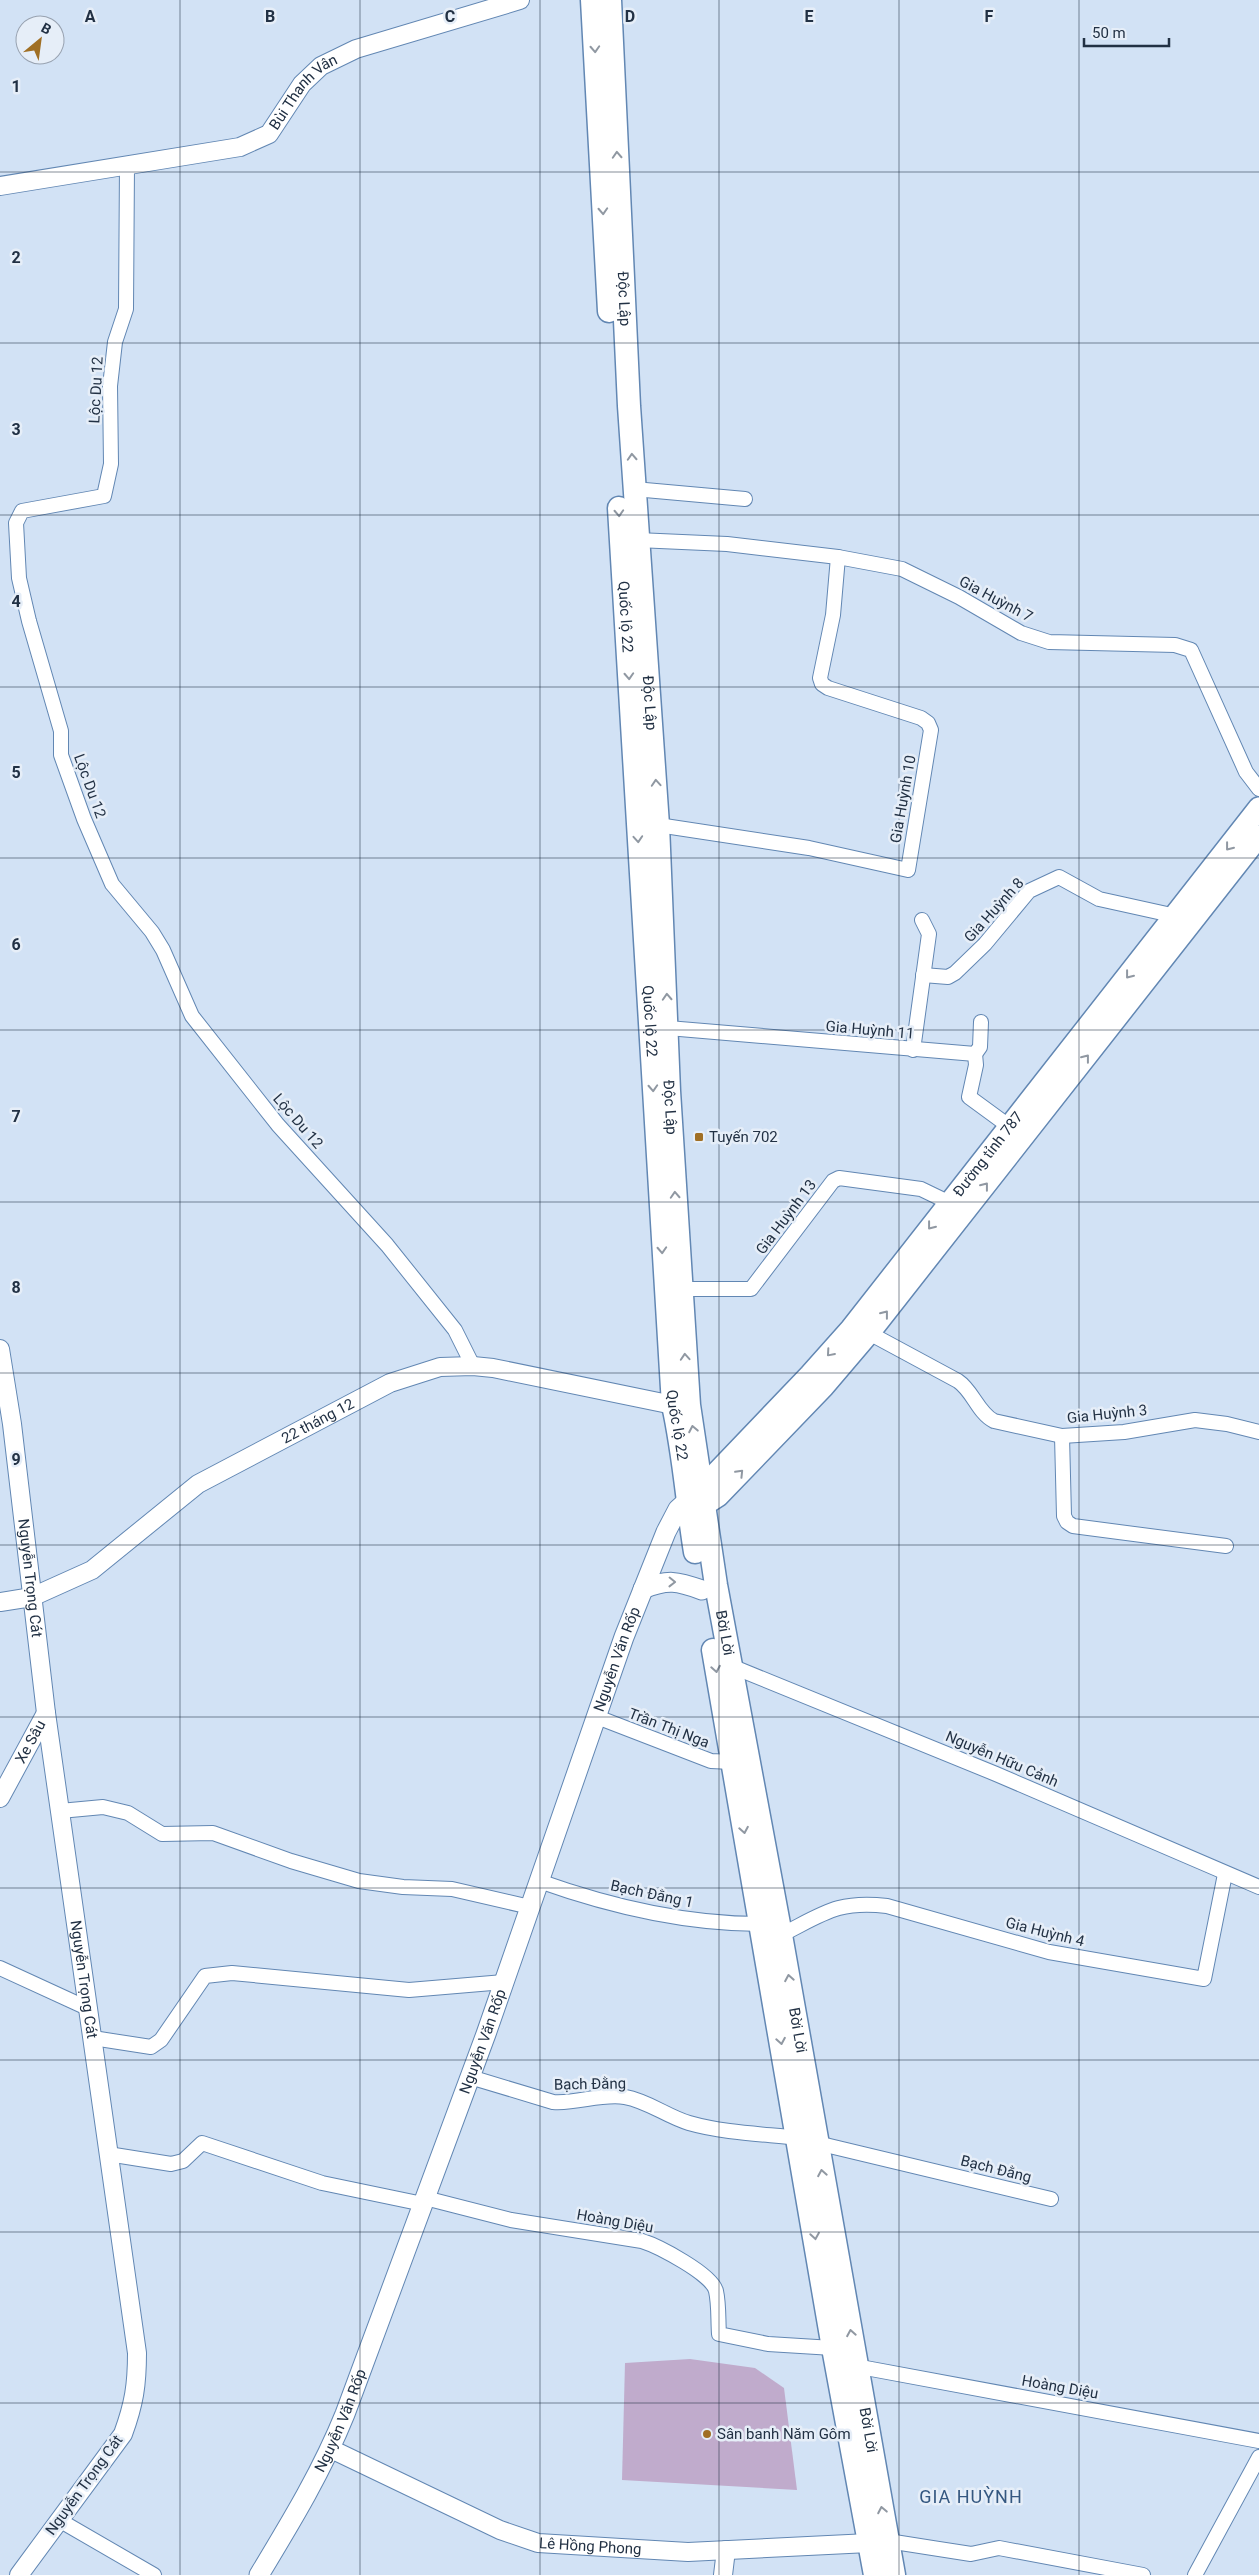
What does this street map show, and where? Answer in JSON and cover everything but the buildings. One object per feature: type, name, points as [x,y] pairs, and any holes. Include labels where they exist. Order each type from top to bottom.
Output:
[{"type":"highway","name":"Độc Lập","points":[[592,0],[629,540],[649,672],[680,1289],[681,1405]]},
{"type":"highway","name":"Độc Lập","points":[[610,0],[634,489],[629,540]]},
{"type":"highway","name":"Quốc lộ 22","points":[[629,540],[681,1405],[682,1455],[698,1498]]},
{"type":"highway","name":"Bời Lời","points":[[698,1498],[702,1590],[760,1924],[855,2366],[878,2542],[875,2575]]},
{"type":"highway","name":"Bời Lời","points":[[698,1498],[781,1935],[833,2348],[878,2542],[894,2575]]},
{"type":"main road","name":"Đường tỉnh 787","points":[[698,1498],[845,1336],[1259,808]]},
{"type":"main road","name":"Đường tỉnh 787","points":[[698,1498],[718,1496],[869,1333],[1259,836]]},
{"type":"main road","name":"Nguyễn Văn Rốp","points":[[260,2575],[299,2509],[331,2449],[470,2077],[596,1717],[643,1589],[678,1509],[698,1498]]},
{"type":"main road","points":[[643,1589],[661,1582],[680,1582],[702,1590]]},
{"type":"street","name":"Bùi Thanh Vân","points":[[0,186],[240,147],[269,134],[302,84],[321,66],[356,49],[520,0]]},
{"type":"street","name":"Lộc Du 12","points":[[127,165],[126,309],[116,342],[110,386],[112,464],[104,496],[22,511],[16,523],[19,578],[61,731],[61,754],[84,818],[112,884],[152,932],[163,950],[192,1016],[278,1125],[387,1245],[455,1330],[473,1366]]},
{"type":"street","points":[[634,489],[745,499]]},
{"type":"street","name":"Gia Huỳnh 7","points":[[629,540],[727,544],[838,557],[902,569],[960,597],[1021,633],[1049,642],[1175,645],[1191,650],[1246,772],[1259,789]]},
{"type":"street","name":"Gia Huỳnh 10","points":[[658,825],[809,848],[908,870],[931,730],[928,723],[921,718],[828,688],[822,684],[820,678],[833,615],[838,557]]},
{"type":"street","name":"Gia Huỳnh 8","points":[[923,974],[948,977],[955,974],[985,944],[1030,891],[1059,876],[1099,899],[1176,916]]},
{"type":"street","points":[[913,1050],[929,934],[922,920]]},
{"type":"street","points":[[981,1022],[980,1047],[975,1054],[976,1065],[969,1097],[1010,1127]]},
{"type":"street","name":"Gia Huỳnh 11","points":[[668,1028],[975,1054]]},
{"type":"street","name":"Gia Huỳnh 13","points":[[680,1289],[751,1289],[833,1182],[839,1178],[921,1188],[950,1203]]},
{"type":"street","name":"Gia Huỳnh 3","points":[[869,1333],[958,1381],[966,1387],[988,1418],[1062,1436],[1124,1432],[1195,1420],[1227,1424],[1259,1432]]},
{"type":"street","name":"Nguyễn Trọng Cát","points":[[0,1349],[6,1422],[32,1596],[46,1713],[87,2008],[93,2038],[136,2353],[138,2384],[132,2410],[123,2434],[19,2575]]},
{"type":"street","name":"22 tháng 12","points":[[0,1602],[32,1596],[92,1570],[198,1484],[382,1388],[416,1374],[440,1367],[473,1366],[493,1368],[681,1405]]},
{"type":"street","points":[[1062,1436],[1064,1516],[1067,1522],[1073,1526],[1226,1546]]},
{"type":"street","name":"Nguyễn Hữu Cảnh","points":[[731,1666],[988,1770],[1225,1874],[1259,1887]]},
{"type":"street","name":"Xe Sâu","points":[[0,1798],[46,1713]]},
{"type":"street","name":"Trần Thị Nga","points":[[596,1717],[711,1761],[732,1762]]},
{"type":"street","points":[[60,1811],[103,1807],[128,1813],[162,1834],[213,1833],[360,1881],[403,1887],[452,1889],[530,1907]]},
{"type":"street","name":"Gia Huỳnh 4","points":[[781,1935],[842,1905],[861,1903],[887,1906],[1049,1952],[1204,1979],[1225,1874]]},
{"type":"street","name":"Bạch Đằng 1","points":[[539,1881],[590,1897],[657,1913],[718,1924],[760,1924]]},
{"type":"street","points":[[0,1968],[87,2008]]},
{"type":"street","points":[[93,2038],[151,2047],[161,2040],[205,1976],[232,1973],[409,1990],[504,1982]]},
{"type":"street","name":"Bạch Đằng","points":[[470,2077],[553,2102],[567,2103],[602,2097],[623,2097],[646,2102],[676,2118],[702,2127],[808,2141],[1051,2199]]},
{"type":"street","name":"Hoàng Diệu","points":[[108,2154],[171,2164],[183,2161],[202,2143],[322,2183],[424,2201],[511,2220],[642,2241],[660,2246],[710,2281],[716,2289],[718,2334],[768,2344],[833,2348]]},
{"type":"street","name":"Hoàng Diệu","points":[[855,2366],[1259,2440]]},
{"type":"street","name":"Lê Hồng Phong","points":[[331,2449],[500,2530],[538,2543],[688,2552],[878,2542],[971,2554],[1000,2548],[1143,2575]]},
{"type":"street","points":[[1195,2575],[1259,2457]]},
{"type":"street","points":[[59,2520],[154,2575]]},
{"type":"street","points":[[723,2575],[726,2550]]},
{"type":"shaded area","name":"Sân banh Năm Gôm","points":[[690,2359],[755,2368],[784,2388],[797,2490],[622,2480],[625,2363]]},
{"type":"place","name":"Tuyến 702","points":[[699,1137]]},
{"type":"place","name":"Sân banh Năm Gôm","points":[[707,2434]]},
{"type":"district","name":"GIA HUỲNH","points":[[971,2496]]}]
